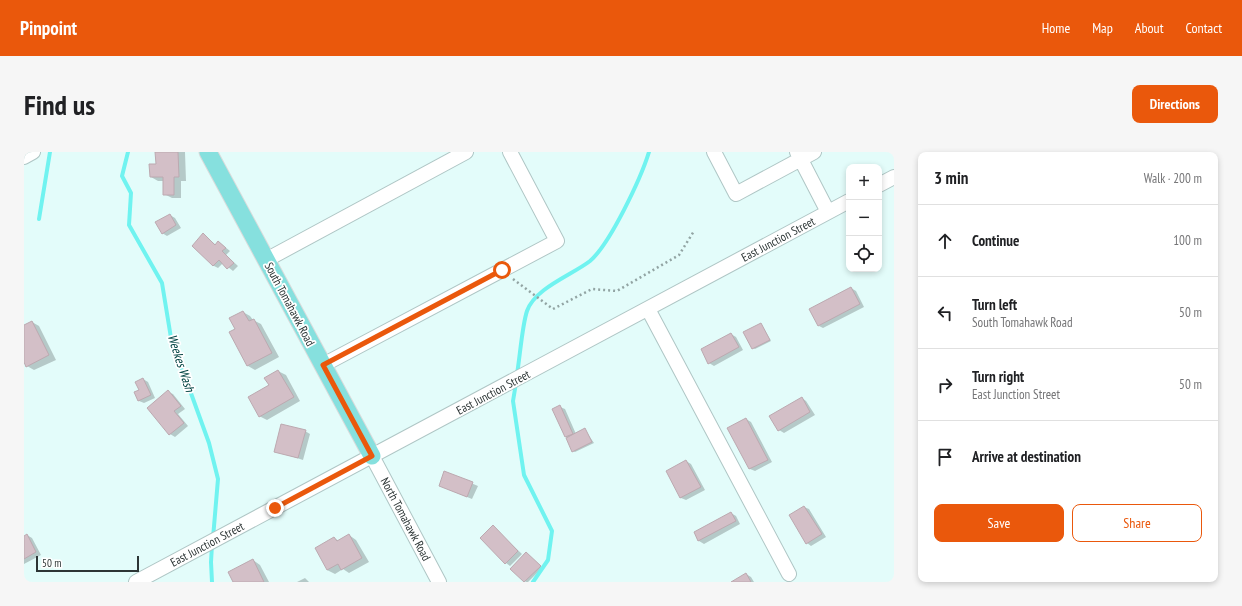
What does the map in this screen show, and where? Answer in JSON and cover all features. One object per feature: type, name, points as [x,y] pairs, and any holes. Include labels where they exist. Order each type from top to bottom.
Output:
[{"type":"main road","name":"South Tomahawk Road","points":[[208,152],[372,456]]},
{"type":"street","points":[[24,157],[33,152]]},
{"type":"street","points":[[266,260],[466,152]]},
{"type":"street","points":[[323,365],[557,241],[510,152]]},
{"type":"street","points":[[714,152],[736,194],[798,156],[814,152]]},
{"type":"street","points":[[798,156],[828,212]]},
{"type":"street","points":[[882,183],[894,177]]},
{"type":"street","name":"East Junction Street","points":[[136,582],[846,203]]},
{"type":"street","points":[[648,308],[790,574]]},
{"type":"street","name":"North Tomahawk Road","points":[[372,456],[440,582]]},
{"type":"path","points":[[502,270],[553,308],[592,289],[617,291],[679,255],[694,231]]},
{"type":"building","points":[[155,152],[178,152],[179,177],[174,177],[174,195],[163,195],[163,177],[150,177],[149,164],[156,164]]},
{"type":"building","points":[[170,214],[176,225],[162,234],[155,222]]},
{"type":"building","points":[[203,233],[215,245],[218,241],[226,248],[222,251],[234,263],[227,269],[219,260],[213,266],[192,246]]},
{"type":"building","points":[[851,287],[860,304],[818,326],[809,309]]},
{"type":"building","points":[[243,311],[249,321],[254,319],[272,353],[247,366],[229,332],[235,329],[229,318]]},
{"type":"building","points":[[32,321],[49,355],[26,367],[24,362],[24,325]]},
{"type":"building","points":[[761,323],[770,340],[752,349],[743,332]]},
{"type":"building","points":[[731,333],[739,347],[708,364],[701,349]]},
{"type":"building","points":[[278,370],[294,397],[259,417],[248,397],[269,385],[264,378]]},
{"type":"building","points":[[143,378],[151,395],[138,401],[134,392],[139,390],[135,382]]},
{"type":"building","points":[[168,390],[181,406],[174,411],[184,423],[169,435],[147,408]]},
{"type":"building","points":[[802,397],[810,412],[778,431],[769,416]]},
{"type":"building","points":[[560,405],[573,434],[565,437],[552,409]]},
{"type":"building","points":[[746,418],[768,460],[749,469],[727,428]]},
{"type":"building","points":[[281,424],[306,430],[298,458],[274,452]]},
{"type":"building","points":[[585,428],[592,442],[572,452],[566,438]]},
{"type":"building","points":[[686,460],[701,487],[680,498],[666,471]]},
{"type":"building","points":[[444,471],[473,482],[467,497],[439,486]]},
{"type":"building","points":[[804,506],[822,534],[806,544],[789,515]]},
{"type":"building","points":[[731,512],[736,521],[698,541],[694,532]]},
{"type":"building","points":[[493,525],[518,551],[505,564],[480,538]]},
{"type":"building","points":[[27,534],[36,552],[24,559],[24,536]]},
{"type":"building","points":[[349,534],[362,558],[341,570],[338,564],[327,570],[315,548],[334,537],[337,541]]},
{"type":"building","points":[[526,552],[541,566],[524,582],[510,569]]},
{"type":"building","points":[[253,559],[264,582],[233,582],[228,572]]},
{"type":"building","points":[[746,573],[751,582],[731,582]]},
{"type":"waterway","points":[[39,219],[50,152]]},
{"type":"waterway","name":"Weekes Wash","points":[[128,152],[122,176],[131,193],[129,225],[162,283],[171,338],[209,443],[218,479],[213,538]]},
{"type":"waterway","points":[[517,374],[524,325],[527,311],[531,303],[546,289],[590,261],[598,253],[624,210],[649,152]]},
{"type":"waterway","points":[[516,383],[513,401],[524,475],[552,531],[548,560],[533,582]]},
{"type":"waterway","name":"Weekes Wash","points":[[212,545],[212,582]]},
{"type":"route","points":[[275,508],[372,456],[323,365],[502,270]]}]
